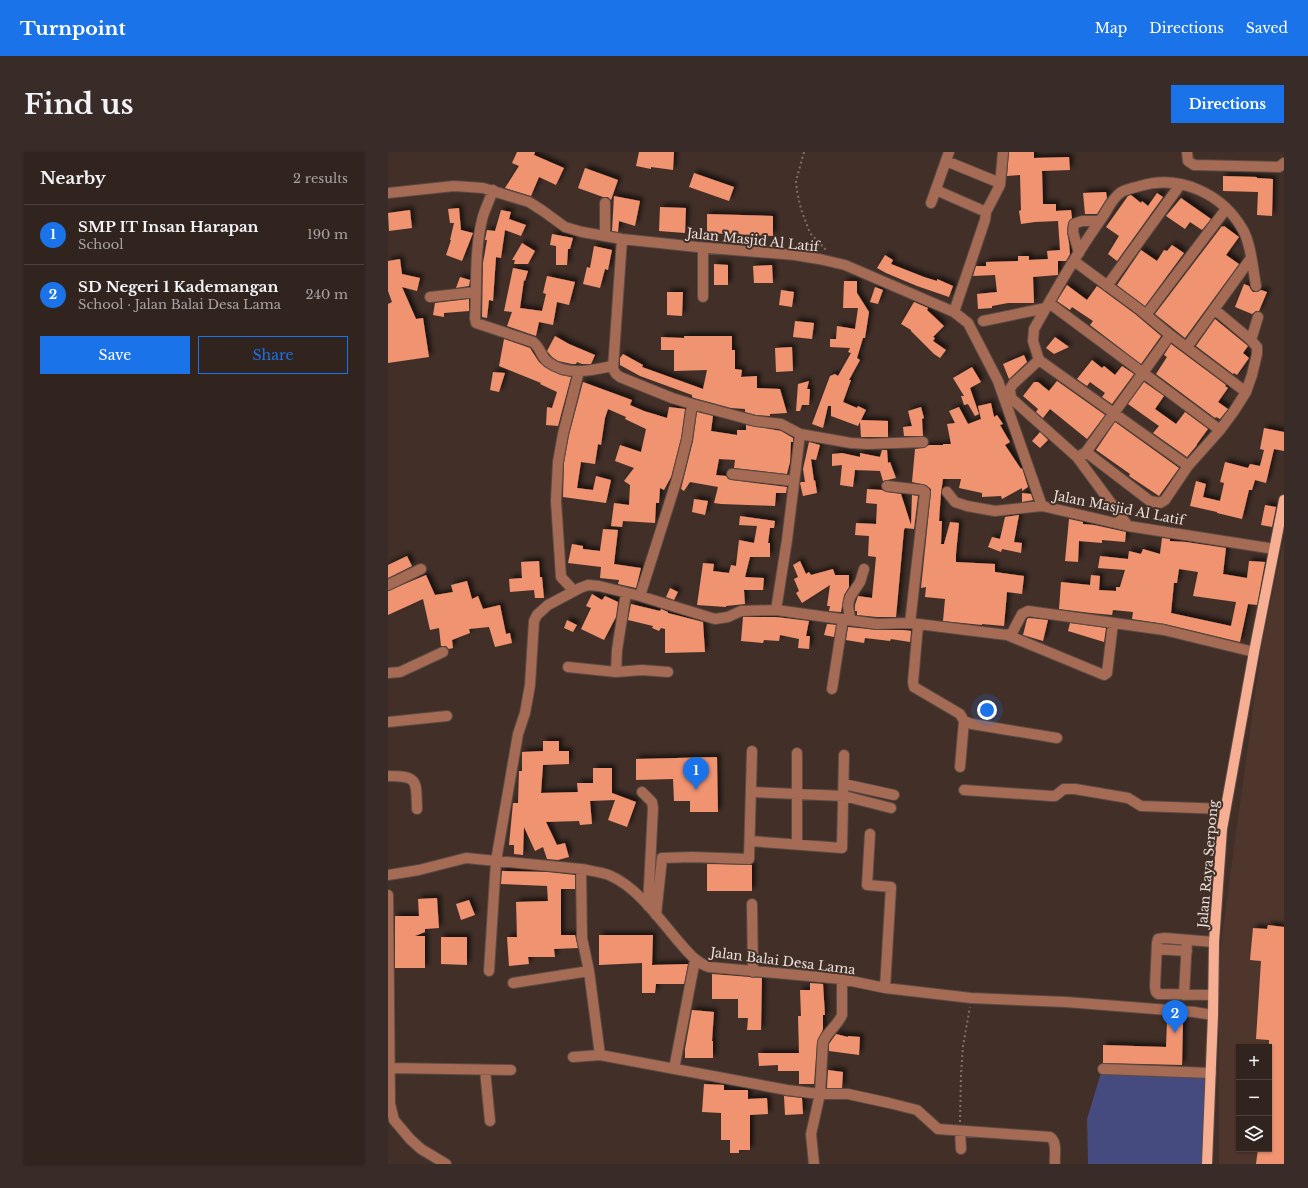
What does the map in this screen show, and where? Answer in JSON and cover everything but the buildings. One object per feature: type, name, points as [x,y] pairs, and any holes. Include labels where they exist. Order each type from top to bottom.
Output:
[{"type":"main road","name":"Jalan Raya Serpong","points":[[1207,1164],[1213,1015],[1214,942],[1222,829],[1254,652],[1284,500]]},
{"type":"street","points":[[954,312],[985,220],[986,212],[1000,185],[1003,152]]},
{"type":"street","points":[[1186,152],[1188,161],[1194,164],[1278,167],[1284,163]]},
{"type":"street","points":[[931,204],[948,157],[995,182]]},
{"type":"street","points":[[1188,466],[1114,412],[1038,360],[1033,341],[1033,332],[1076,257],[1099,221],[1121,192],[1147,184],[1165,183],[1189,186],[1211,196],[1226,209],[1244,231],[1250,247],[1256,286]]},
{"type":"street","points":[[1106,286],[1180,185]]},
{"type":"street","name":"Jalan Masjid Al Latif","points":[[388,193],[454,186],[483,188],[529,202],[564,227],[582,232],[622,239],[703,248],[819,258],[845,265],[954,312],[968,323],[998,381],[1042,506],[1128,526],[1274,549]]},
{"type":"street","points":[[493,190],[483,217],[480,235],[476,292],[476,323],[533,342],[538,346],[548,362],[565,370],[579,371],[612,366]]},
{"type":"street","points":[[936,190],[986,212]]},
{"type":"street","points":[[605,203],[605,236]]},
{"type":"street","points":[[1146,315],[1226,209]]},
{"type":"street","points":[[1099,221],[1074,224],[1073,228],[1076,257],[1106,286],[1246,392]]},
{"type":"street","points":[[622,239],[612,366],[614,372],[620,377],[672,398],[740,417],[781,424],[800,434],[860,444],[923,442]]},
{"type":"street","points":[[703,248],[704,297]]},
{"type":"street","points":[[1187,347],[1251,258]]},
{"type":"street","points":[[430,297],[476,292]]},
{"type":"street","points":[[983,320],[1047,306],[1144,373],[1220,430]]},
{"type":"street","points":[[1038,360],[1013,384],[1010,389],[1011,398],[1081,454],[1150,501],[1157,503],[1161,502],[1165,500],[1188,466],[1220,430],[1234,411],[1246,392],[1252,375],[1257,354],[1257,347],[1251,340],[1214,309]]},
{"type":"street","points":[[1251,340],[1258,317]]},
{"type":"street","points":[[1081,454],[1144,373],[1170,335]]},
{"type":"street","points":[[574,591],[560,576],[556,501],[558,462],[563,434],[579,371]]},
{"type":"street","points":[[640,596],[682,459],[687,439],[692,404]]},
{"type":"street","points":[[776,610],[787,540],[800,434]]},
{"type":"street","points":[[1081,454],[1128,526]]},
{"type":"street","points":[[732,474],[794,481]]},
{"type":"street","points":[[887,486],[922,490],[925,492],[914,624],[913,684],[960,714],[964,721],[960,767]]},
{"type":"street","points":[[948,492],[955,502],[988,510],[1007,510],[1042,506]]},
{"type":"street","points":[[832,689],[850,597],[860,582],[864,569]]},
{"type":"street","points":[[388,585],[421,570]]},
{"type":"street","points":[[489,971],[496,860],[518,734],[525,713],[530,685],[535,618],[548,606],[574,591],[588,585],[599,586],[640,596],[715,619],[728,617],[741,610],[776,610],[876,624],[914,624],[1007,635],[1105,675],[1113,623]]},
{"type":"street","points":[[616,672],[617,650],[626,593]]},
{"type":"street","points":[[1007,635],[1012,633],[1022,614],[1028,611],[1164,630],[1254,652]]},
{"type":"street","points":[[388,673],[400,672],[443,652]]},
{"type":"street","points":[[568,667],[616,672],[642,670],[668,672]]},
{"type":"street","points":[[388,722],[447,716]]},
{"type":"street","points":[[964,721],[972,724],[1057,738]]},
{"type":"street","points":[[656,915],[662,858],[692,857],[749,859],[752,751]]},
{"type":"street","points":[[797,753],[797,844]]},
{"type":"street","points":[[750,841],[842,848],[844,755]]},
{"type":"street","points":[[388,776],[408,777],[413,780],[416,784],[417,809]]},
{"type":"street","points":[[844,784],[894,795]]},
{"type":"street","points":[[964,790],[1055,796],[1064,789],[1075,789],[1128,798],[1141,806],[1225,809]]},
{"type":"street","points":[[642,792],[652,802],[653,808],[648,906]]},
{"type":"street","points":[[751,792],[844,796],[891,808]]},
{"type":"street","points":[[870,834],[867,885],[891,887],[885,988]]},
{"type":"street","name":"Jalan Balai Desa Lama","points":[[388,875],[420,870],[466,858],[599,872],[612,876],[634,892],[695,960],[704,966],[842,980],[885,988],[971,998],[1066,1002],[1194,1012],[1213,1015]]},
{"type":"street","points":[[581,869],[582,938],[589,971],[600,1055]]},
{"type":"street","points":[[388,899],[388,1028],[390,1104],[394,1120],[410,1139],[421,1149],[446,1164]]},
{"type":"street","points":[[752,904],[753,972]]},
{"type":"street","points":[[1213,995],[1158,994],[1155,987],[1157,940],[1160,938],[1214,942]]},
{"type":"street","points":[[1184,995],[1187,940]]},
{"type":"street","points":[[1156,949],[1187,951]]},
{"type":"street","points":[[674,1069],[695,960]]},
{"type":"street","points":[[513,983],[589,971]]},
{"type":"street","points":[[814,1164],[812,1159],[811,1134],[820,1094],[823,1042],[840,1020],[842,1015],[842,980]]},
{"type":"street","points":[[573,1057],[600,1055],[786,1090],[820,1094],[848,1094],[917,1110],[938,1129],[1050,1137],[1054,1142],[1055,1164]]},
{"type":"street","points":[[389,1068],[511,1070]]},
{"type":"street","points":[[1103,1069],[1211,1073]]},
{"type":"street","points":[[485,1070],[490,1121]]},
{"type":"street","points":[[960,1131],[961,1149]]},
{"type":"path","points":[[804,152],[796,182],[801,209],[810,233],[837,263]]},
{"type":"path","points":[[960,1131],[963,1046],[971,998]]},
{"type":"shaded area","points":[[1284,540],[1284,1164],[1219,1164],[1219,958],[1262,644]]},
{"type":"shaded area","points":[[1104,1063],[1206,1068],[1203,1164],[1088,1164],[1087,1119]]},
{"type":"place","name":"SMP IT Insan Harapan","points":[[696,790]]},
{"type":"place","name":"SD Negeri 1 Kademangan","points":[[1175,1033]]}]
